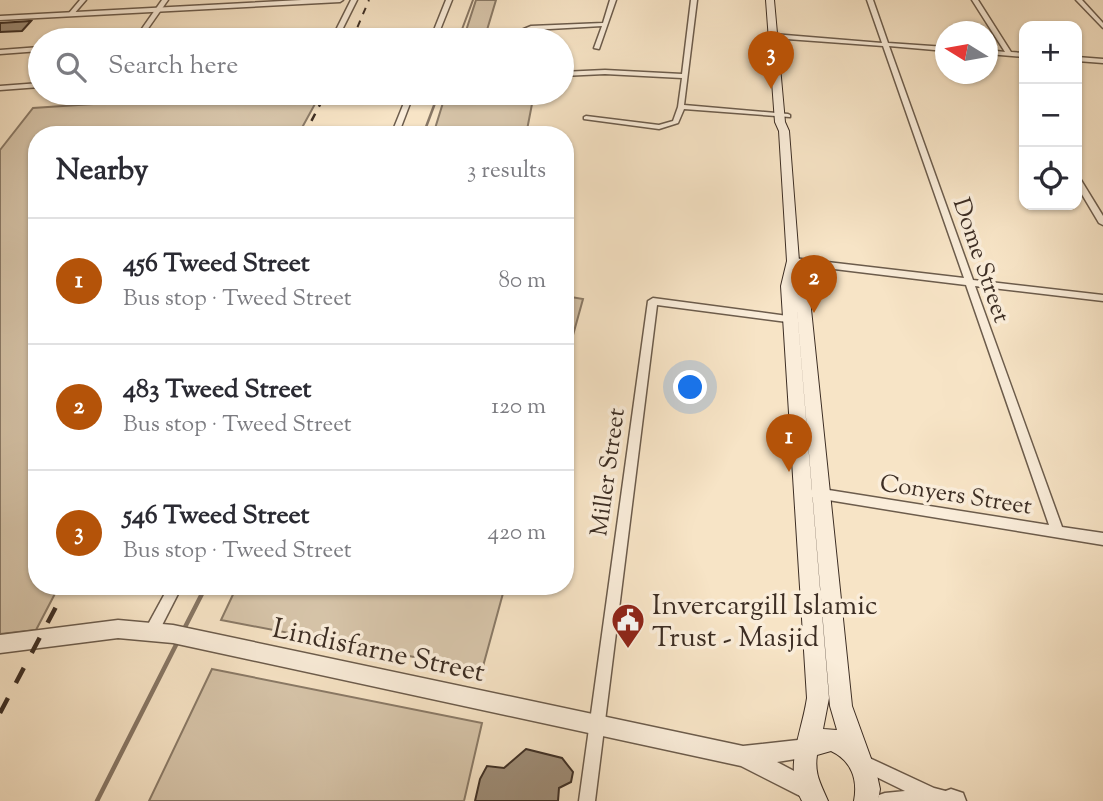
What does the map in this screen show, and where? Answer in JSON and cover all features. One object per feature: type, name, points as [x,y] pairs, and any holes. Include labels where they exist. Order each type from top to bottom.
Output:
[{"type":"main road","points":[[770,0],[778,36]]},
{"type":"main road","points":[[778,0],[793,261],[801,280],[797,320],[812,492],[841,706],[868,782],[866,801]]},
{"type":"main road","points":[[812,492],[818,698],[816,722],[802,767],[812,796]]},
{"type":"main road","points":[[807,749],[816,741],[833,740],[846,746],[859,759]]},
{"type":"street","points":[[71,14],[83,0]]},
{"type":"street","points":[[146,28],[165,0]]},
{"type":"street","points":[[0,18],[237,3],[340,0]]},
{"type":"street","points":[[340,28],[354,0]]},
{"type":"street","points":[[438,28],[449,0]]},
{"type":"street","points":[[597,48],[614,0]]},
{"type":"street","points":[[586,118],[666,126],[676,122],[681,107],[694,0]]},
{"type":"street","name":"Dome Street","points":[[870,0],[1058,532]]},
{"type":"street","points":[[975,0],[1009,54]]},
{"type":"street","points":[[1079,0],[1103,26]]},
{"type":"street","points":[[529,28],[605,23]]},
{"type":"street","points":[[778,36],[935,48]]},
{"type":"street","points":[[0,52],[28,50]]},
{"type":"street","points":[[998,53],[1019,55]]},
{"type":"street","points":[[1082,59],[1103,61]]},
{"type":"street","points":[[574,73],[605,72],[684,76]]},
{"type":"street","points":[[0,88],[28,86]]},
{"type":"street","points":[[398,126],[406,105]]},
{"type":"street","points":[[681,107],[784,116]]},
{"type":"street","points":[[1082,188],[1103,223]]},
{"type":"street","points":[[793,261],[1103,298]]},
{"type":"street","name":"Miller Street","points":[[587,801],[653,301],[797,320]]},
{"type":"street","name":"Conyers Street","points":[[812,492],[1103,540]]},
{"type":"street","points":[[152,630],[171,595]]},
{"type":"street","name":"Lindisfarne Street","points":[[0,643],[89,631],[152,630],[743,756],[812,796]]},
{"type":"street","name":"Lindisfarne Street","points":[[743,756],[807,749]]},
{"type":"street","points":[[859,759],[946,799]]},
{"type":"street","points":[[885,801],[946,799]]},
{"type":"shaded area","points":[[476,0],[496,0],[488,28],[467,28]]},
{"type":"shaded area","points":[[79,105],[314,105],[303,126],[28,126],[28,595],[54,595],[36,630],[0,634],[0,150],[33,108]]},
{"type":"shaded area","points":[[442,105],[532,105],[528,126],[436,126]]},
{"type":"shaded area","points":[[574,298],[583,299],[574,332]]},
{"type":"shaded area","points":[[233,595],[503,595],[482,670],[221,620]]},
{"type":"shaded area","points":[[212,669],[482,723],[464,801],[149,801]]},
{"type":"building","points":[[31,21],[22,31],[0,32],[0,23]]},
{"type":"building","points":[[526,749],[562,758],[573,772],[571,782],[559,788],[558,801],[475,801],[480,779],[487,766],[504,768]]},
{"type":"waterway","points":[[462,28],[473,0]]},
{"type":"waterway","points":[[426,126],[434,105]]},
{"type":"waterway","points":[[183,631],[201,595]]},
{"type":"waterway","points":[[97,801],[178,641]]},
{"type":"railway","points":[[357,28],[369,0]]},
{"type":"railway","points":[[309,126],[320,105]]},
{"type":"railway","points":[[0,713],[62,595]]},
{"type":"place","name":"546 Tweed Street","points":[[771,89]]},
{"type":"place","name":"483 Tweed Street","points":[[814,313]]},
{"type":"place","name":"456 Tweed Street","points":[[789,472]]},
{"type":"place","name":"Invercargill Islamic Trust - Masjid","points":[[628,650]]}]
